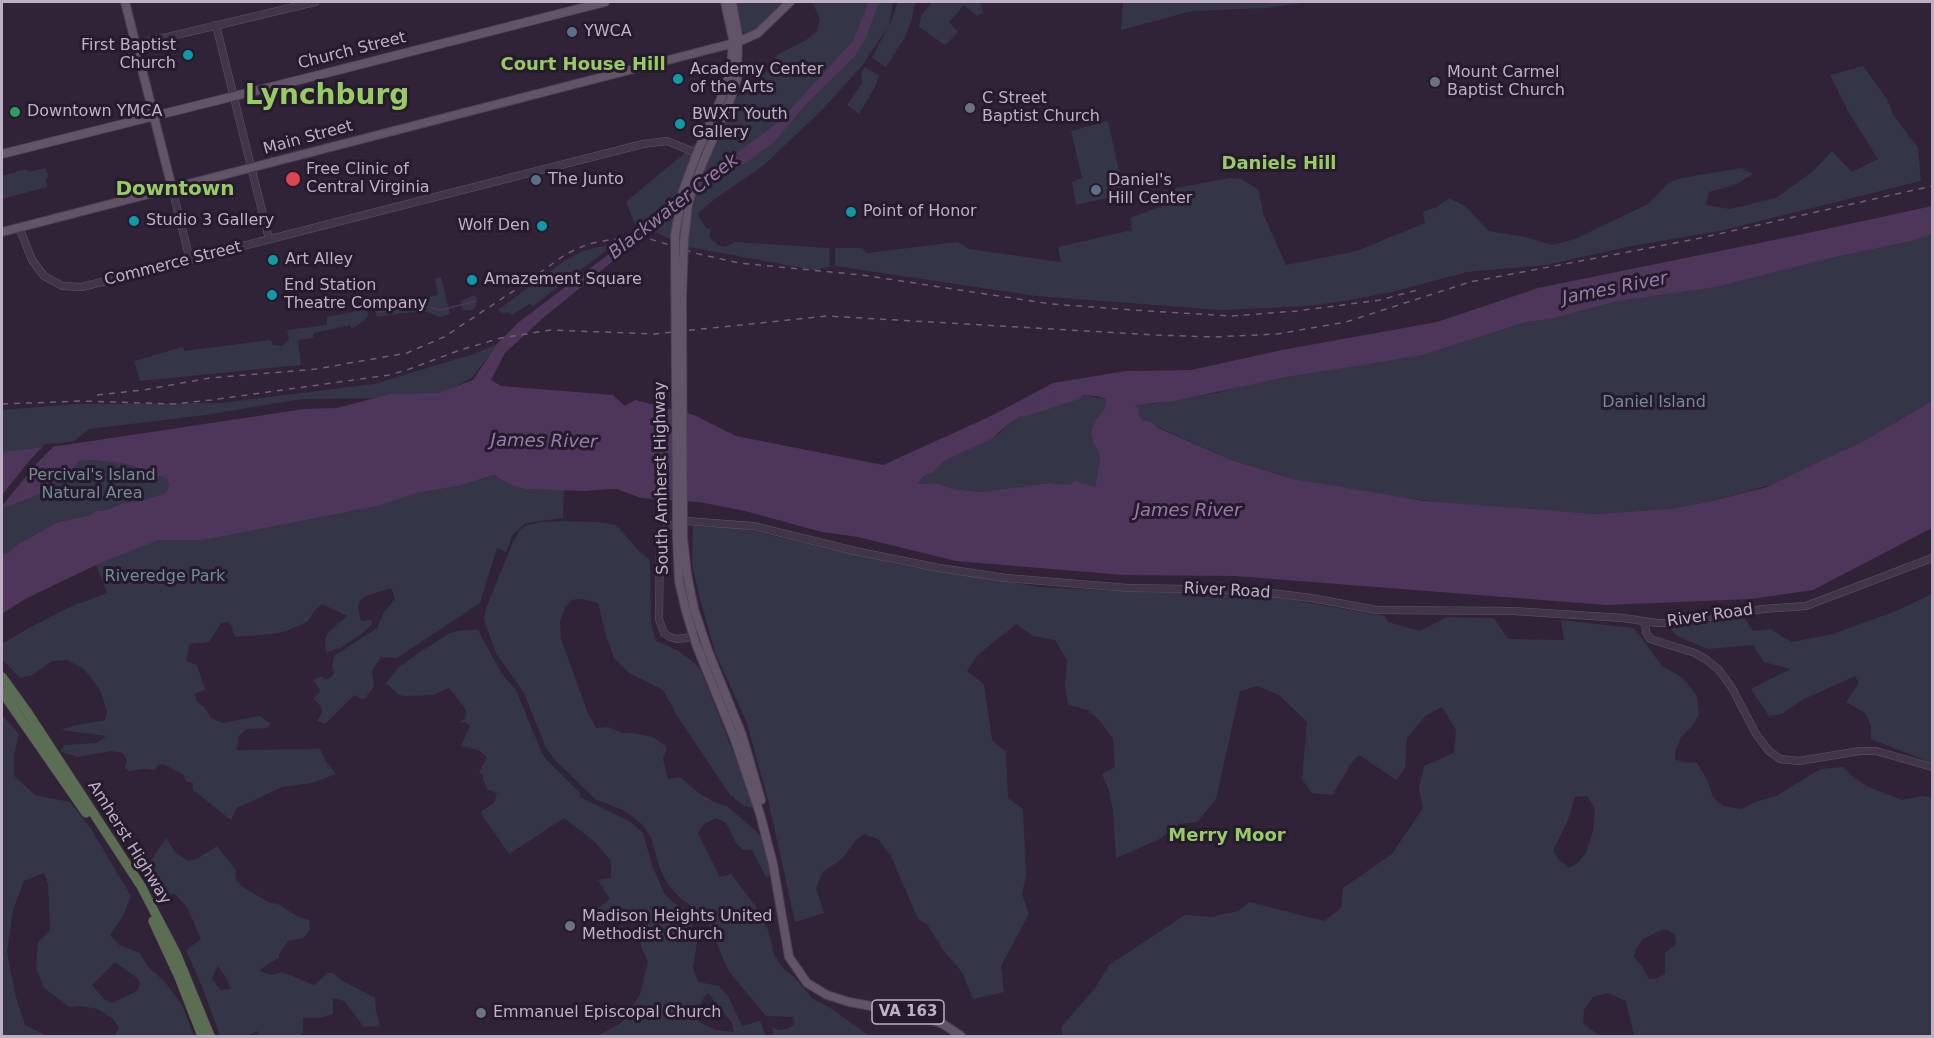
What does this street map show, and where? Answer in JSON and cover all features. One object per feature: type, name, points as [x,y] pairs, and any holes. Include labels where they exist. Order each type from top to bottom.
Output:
[{"type":"highway","name":"Amherst Highway","points":[[2,677],[141,886],[176,953],[210,1036]]},
{"type":"highway","name":"Amherst Highway","points":[[2,692],[84,809],[134,887],[171,959],[202,1036]]},
{"type":"main road","points":[[125,2],[134,45],[172,188]]},
{"type":"main road","name":"Church Street","points":[[2,154],[605,2]]},
{"type":"main road","points":[[700,154],[706,132],[727,84],[736,43],[725,2]]},
{"type":"main road","points":[[700,154],[716,132],[737,79],[732,2]]},
{"type":"main road","name":"Main Street","points":[[2,232],[736,43],[758,33],[787,3]]},
{"type":"main road","name":"South Amherst Highway","points":[[700,154],[683,191],[675,235],[679,581],[757,804],[773,864],[788,952],[795,967],[807,983],[827,995],[849,1002],[916,1014],[944,1024],[961,1036]]},
{"type":"street","points":[[134,45],[315,2]]},
{"type":"street","points":[[216,25],[269,239]]},
{"type":"street","name":"Commerce Street","points":[[19,227],[30,256],[48,280],[66,287],[82,287],[642,144],[667,141],[700,154]]},
{"type":"street","points":[[172,188],[190,260]]},
{"type":"street","name":"River Road","points":[[698,636],[677,639],[667,635],[660,624],[658,612],[660,538],[668,526],[686,521],[753,526],[855,551],[1006,579],[1128,588],[1247,591],[1311,598],[1377,610],[1513,611],[1670,623],[1763,609],[1797,608],[1932,558]]},
{"type":"street","points":[[1645,622],[1646,632],[1650,639],[1695,653],[1719,670],[1732,688],[1756,734],[1769,751],[1780,759],[1800,761],[1868,750],[1893,754],[1932,767]]},
{"type":"green space","points":[[737,2],[782,2],[762,25],[746,35],[742,30]]},
{"type":"green space","points":[[812,2],[893,2],[889,27],[898,2],[915,3],[905,37],[886,67],[872,58],[888,27],[861,67],[824,108],[764,165],[715,199],[698,215],[706,228],[711,229],[709,237],[718,245],[725,247],[735,242],[829,248],[830,267],[821,268],[819,271],[689,247],[689,239],[669,238],[635,224],[626,202],[729,116],[737,97],[755,85],[773,64],[777,55],[806,40],[817,31],[820,19]]},
{"type":"green space","points":[[932,2],[981,2],[983,13],[977,16],[964,5],[949,22],[958,32],[945,45],[919,27],[921,16]]},
{"type":"green space","points":[[1123,2],[1309,2],[1267,8],[1192,11],[1121,30]]},
{"type":"green space","points":[[1863,66],[1887,99],[1894,116],[1918,148],[1921,181],[1720,231],[1631,246],[1546,265],[1467,272],[1392,292],[1309,306],[1221,310],[1036,296],[835,266],[835,248],[862,248],[867,253],[958,242],[969,249],[1061,262],[1058,247],[1132,230],[1130,218],[1165,205],[1162,191],[1229,178],[1241,179],[1258,189],[1264,216],[1286,265],[1357,251],[1425,223],[1423,212],[1437,207],[1449,198],[1465,206],[1489,231],[1525,237],[1553,245],[1575,239],[1648,204],[1669,182],[1682,178],[1742,168],[1753,174],[1737,184],[1709,192],[1706,205],[1730,209],[1776,198],[1813,171],[1832,151],[1852,172],[1878,159],[1849,113],[1830,75]]},
{"type":"green space","points":[[864,67],[879,75],[876,85],[859,114],[847,105],[862,83],[861,76]]},
{"type":"green space","points":[[1108,121],[1124,194],[1076,205],[1072,182],[1082,178],[1071,131]]},
{"type":"green space","points":[[45,168],[49,176],[46,179],[47,187],[2,199],[2,176],[26,169],[29,172]]},
{"type":"green space","name":"Daniel Island","points":[[1932,234],[1932,401],[1867,439],[1774,484],[1708,502],[1669,509],[1597,514],[1452,504],[1374,494],[1293,479],[1234,461],[1142,420],[1135,405],[1216,393],[1251,384],[1359,364],[1423,355],[1526,322],[1551,319],[1618,301],[1717,287],[1831,258],[1912,241]]},
{"type":"green space","points":[[611,244],[611,247],[533,306],[529,304],[512,315],[498,310],[564,261],[583,251]]},
{"type":"green space","points":[[441,277],[450,314],[440,317],[426,312],[377,317],[374,308],[438,295],[435,279]]},
{"type":"green space","points":[[475,295],[477,299],[475,308],[463,310],[461,301]]},
{"type":"green space","points":[[367,309],[368,315],[365,320],[352,329],[350,325],[314,333],[313,338],[298,340],[301,365],[140,381],[134,361],[183,347],[184,351],[270,340],[274,345],[282,346],[289,339],[287,330],[327,325],[327,317]]},
{"type":"green space","points":[[497,344],[473,377],[436,398],[302,399],[206,415],[89,429],[74,441],[60,443],[22,457],[2,459],[2,410],[76,404],[221,403],[374,384],[477,353]]},
{"type":"green space","points":[[1083,395],[1106,399],[1105,408],[1091,431],[1100,461],[1095,487],[1074,480],[1070,485],[1049,483],[980,492],[954,489],[935,483],[918,484],[922,477],[944,461],[999,434],[1010,423],[1048,401]]},
{"type":"green space","name":"Percival's Island Natural Area","points":[[92,460],[127,464],[167,479],[169,485],[166,493],[58,522],[18,544],[8,553],[2,554],[2,507],[50,490],[58,482],[62,482],[79,461]]},
{"type":"green space","name":"Riveredge Park","points":[[494,475],[512,486],[525,489],[564,490],[563,518],[526,523],[513,534],[506,552],[497,548],[480,603],[397,658],[381,657],[372,671],[374,687],[363,700],[354,695],[325,724],[317,721],[322,713],[321,707],[314,699],[320,691],[314,680],[322,676],[324,680],[332,677],[334,656],[377,628],[384,612],[395,599],[391,588],[366,596],[360,601],[358,606],[361,621],[371,620],[372,624],[342,647],[326,653],[325,639],[328,633],[347,616],[322,604],[307,622],[286,631],[236,637],[228,622],[221,623],[209,642],[190,644],[186,661],[197,665],[205,690],[195,694],[197,702],[204,707],[211,718],[223,723],[260,716],[270,723],[268,728],[246,729],[238,737],[236,750],[320,749],[336,774],[312,783],[282,787],[237,808],[231,820],[193,790],[193,783],[186,781],[184,775],[163,764],[158,765],[155,770],[129,771],[125,768],[127,760],[123,753],[111,751],[77,757],[60,751],[64,745],[97,743],[106,736],[61,730],[105,720],[107,712],[100,690],[84,669],[67,660],[52,661],[32,675],[20,678],[2,659],[2,644],[70,607],[107,593],[96,565],[159,540],[204,540],[378,506],[417,493],[458,486]]},
{"type":"green space","points":[[563,521],[616,525],[650,560],[651,623],[656,641],[677,650],[696,664],[701,671],[754,804],[753,808],[744,806],[730,795],[678,717],[663,690],[629,673],[614,658],[598,603],[582,599],[571,600],[560,621],[561,639],[588,713],[596,728],[608,727],[623,733],[653,737],[667,747],[663,759],[668,779],[680,777],[699,793],[714,802],[727,806],[756,831],[765,842],[773,875],[766,877],[752,850],[743,850],[736,843],[726,823],[716,818],[703,825],[698,833],[720,877],[731,874],[757,908],[768,930],[774,954],[783,968],[813,999],[832,1009],[869,1036],[774,1036],[772,1027],[779,1030],[787,1029],[794,1025],[793,1017],[766,1016],[728,970],[705,916],[680,898],[667,883],[659,866],[651,838],[643,825],[625,811],[595,799],[554,759],[546,748],[524,693],[496,653],[484,620],[485,611],[520,530],[525,526],[541,522]]},
{"type":"green space","points":[[693,526],[739,528],[900,565],[1040,587],[1157,593],[1240,593],[1275,597],[1385,616],[1388,622],[1420,631],[1447,617],[1494,618],[1508,639],[1564,640],[1561,620],[1634,628],[1662,666],[1683,678],[1697,696],[1699,714],[1693,725],[1681,737],[1675,752],[1675,759],[1697,763],[1707,779],[1713,797],[1723,806],[1742,809],[1755,802],[1778,795],[1820,769],[1844,767],[1850,775],[1868,787],[1902,800],[1923,796],[1932,798],[1932,1036],[1639,1036],[1634,1035],[1626,1001],[1607,993],[1593,997],[1584,1010],[1583,1023],[1599,1036],[1063,1036],[1061,1027],[1096,987],[1109,965],[1185,915],[1211,917],[1238,911],[1249,902],[1324,921],[1341,908],[1343,888],[1392,854],[1423,808],[1419,788],[1424,766],[1454,753],[1456,730],[1442,707],[1425,716],[1407,738],[1405,768],[1396,780],[1359,755],[1332,795],[1312,793],[1302,779],[1307,722],[1279,695],[1257,686],[1240,691],[1216,799],[1197,822],[1179,824],[1158,840],[1116,858],[1113,810],[1102,774],[1115,767],[1113,739],[1100,721],[1088,710],[1068,705],[1065,686],[1067,660],[1055,640],[1033,636],[1016,624],[978,655],[967,671],[984,684],[992,740],[1006,752],[1008,798],[1023,809],[1026,876],[1022,894],[1029,914],[1001,966],[1004,992],[973,999],[962,972],[943,950],[927,924],[918,919],[891,856],[878,839],[864,834],[856,840],[842,859],[823,872],[816,888],[824,913],[795,922],[769,804],[747,723],[715,652],[692,564]],"holes":[[[1587,796],[1595,809],[1593,831],[1586,853],[1579,862],[1569,868],[1553,851],[1568,820],[1575,797]],[[1662,930],[1668,930],[1675,935],[1676,944],[1665,953],[1665,974],[1649,979],[1634,957],[1636,949],[1643,939]]]},
{"type":"green space","points":[[1932,594],[1932,763],[1871,739],[1871,725],[1865,713],[1846,702],[1859,683],[1855,676],[1802,700],[1782,714],[1769,716],[1751,689],[1790,669],[1764,662],[1753,645],[1708,649],[1679,637],[1669,628],[1744,617],[1753,631],[1771,629],[1791,642],[1833,634],[1896,611]]},
{"type":"green space","points":[[478,630],[502,674],[516,690],[545,758],[580,793],[580,797],[629,821],[643,833],[652,865],[664,893],[673,902],[695,916],[692,927],[697,942],[693,968],[698,982],[719,986],[728,996],[742,1026],[760,1021],[766,1036],[597,1036],[621,1023],[640,994],[648,962],[641,946],[641,919],[633,916],[611,925],[598,908],[610,899],[598,880],[611,878],[611,861],[595,842],[564,818],[509,854],[480,812],[494,803],[497,793],[488,790],[483,775],[479,773],[487,757],[478,750],[461,746],[470,726],[465,722],[459,723],[465,718],[466,711],[462,704],[449,688],[433,695],[405,696],[399,695],[386,683],[398,668],[450,633]],"holes":[[[708,993],[732,1023],[734,1032],[716,1030],[699,1022],[700,1006]]]},
{"type":"green space","points":[[2,715],[19,734],[14,755],[14,776],[35,795],[70,802],[91,829],[131,896],[123,916],[110,935],[119,945],[140,953],[148,967],[165,982],[182,1005],[194,1036],[115,1036],[119,1027],[112,1018],[98,1009],[69,1007],[44,988],[36,968],[38,942],[50,931],[48,884],[44,873],[24,881],[13,910],[7,952],[16,997],[25,1025],[47,1036],[2,1036]],"holes":[[[115,962],[138,979],[140,984],[137,991],[112,1003],[104,999],[92,985]]]},
{"type":"green space","points":[[166,838],[176,853],[188,861],[197,859],[217,846],[235,869],[236,879],[241,886],[270,903],[278,904],[297,916],[309,920],[310,930],[303,938],[288,941],[279,954],[279,958],[259,971],[271,975],[282,972],[314,985],[328,973],[333,973],[341,980],[375,998],[380,1026],[364,1027],[344,1001],[333,998],[333,1014],[320,1018],[303,1018],[303,1032],[300,1036],[260,1036],[257,1031],[248,1036],[220,1036],[186,950],[201,939],[187,907],[175,894],[160,896],[144,872]],"holes":[[[218,966],[231,989],[220,990],[212,978]]]},
{"type":"water","name":"Blackwater Creek","points":[[869,2],[879,2],[865,40],[854,57],[804,106],[776,140],[750,160],[703,188],[543,318],[505,353],[491,380],[501,386],[613,395],[625,406],[635,400],[694,415],[736,436],[883,465],[993,415],[1053,383],[1126,371],[1191,370],[1282,350],[1437,322],[1538,288],[1932,206],[1932,234],[1912,241],[1831,258],[1717,287],[1618,301],[1551,319],[1526,322],[1423,355],[1287,377],[1174,401],[1135,405],[1142,420],[1151,422],[1158,428],[1234,461],[1293,479],[1424,501],[1597,514],[1669,509],[1767,487],[1867,439],[1932,401],[1932,528],[1813,590],[1751,599],[1606,605],[1235,576],[1123,575],[956,561],[699,502],[641,498],[617,489],[585,491],[525,489],[512,486],[494,475],[458,486],[417,493],[378,506],[204,540],[159,540],[96,565],[25,599],[2,614],[2,554],[8,553],[18,544],[58,522],[166,493],[169,485],[167,479],[127,464],[92,460],[79,461],[62,482],[57,482],[50,490],[2,507],[2,452],[65,445],[304,409],[337,408],[391,394],[439,393],[473,380],[497,344],[519,322],[609,254],[670,203],[780,121],[853,41]],"holes":[[[1083,395],[1106,399],[1105,408],[1091,431],[1100,460],[1095,487],[1074,480],[1070,485],[1049,483],[980,492],[954,489],[935,483],[918,484],[922,477],[933,472],[944,461],[991,439],[1010,423],[1048,400],[1069,399]]]},
{"type":"pier","points":[[57,443],[37,463],[2,506],[2,495],[29,461],[45,444]]},
{"type":"waterway","points":[[379,312],[426,307],[441,310],[476,301]]},
{"type":"waterway","name":"James River","points":[[1024,412],[1077,395]]},
{"type":"railway","points":[[2,404],[82,401],[174,404],[211,400],[389,375],[501,338],[551,330],[654,334],[827,316],[1156,335],[1214,337],[1277,334],[1346,322],[1470,282],[1696,239],[1932,186]]},
{"type":"railway","points":[[97,395],[143,390],[210,378],[316,369],[407,353],[444,337],[566,254],[588,244],[614,239],[650,239],[739,263],[862,275],[1051,304],[1148,311],[1232,316],[1297,311],[1380,300],[1421,289]]},
{"type":"place","name":"YWCA","points":[[572,32]]},
{"type":"place","name":"First Baptist Church","points":[[188,55]]},
{"type":"place","name":"Academy Center of the Arts","points":[[678,79]]},
{"type":"place","name":"Mount Carmel Baptist Church","points":[[1435,82]]},
{"type":"place","name":"C Street Baptist Church","points":[[970,108]]},
{"type":"place","name":"Downtown YMCA","points":[[15,112]]},
{"type":"place","name":"BWXT Youth Gallery","points":[[680,124]]},
{"type":"place","name":"Free Clinic of Central Virginia","points":[[293,179]]},
{"type":"place","name":"The Junto","points":[[536,180]]},
{"type":"place","name":"Daniel's Hill Center","points":[[1096,190]]},
{"type":"place","name":"Point of Honor","points":[[851,212]]},
{"type":"place","name":"Studio 3 Gallery","points":[[134,221]]},
{"type":"place","name":"Wolf Den","points":[[542,226]]},
{"type":"place","name":"Art Alley","points":[[273,260]]},
{"type":"place","name":"Amazement Square","points":[[472,280]]},
{"type":"place","name":"End Station Theatre Company","points":[[272,295]]},
{"type":"place","name":"Madison Heights United Methodist Church","points":[[570,926]]},
{"type":"place","name":"Emmanuel Episcopal Church","points":[[481,1013]]},
{"type":"district","name":"Court House Hill","points":[[583,65]]},
{"type":"district","name":"Lynchburg","points":[[327,97]]},
{"type":"district","name":"Daniels Hill","points":[[1279,164]]},
{"type":"district","name":"Downtown","points":[[175,190]]},
{"type":"district","name":"Merry Moor","points":[[1227,836]]}]
